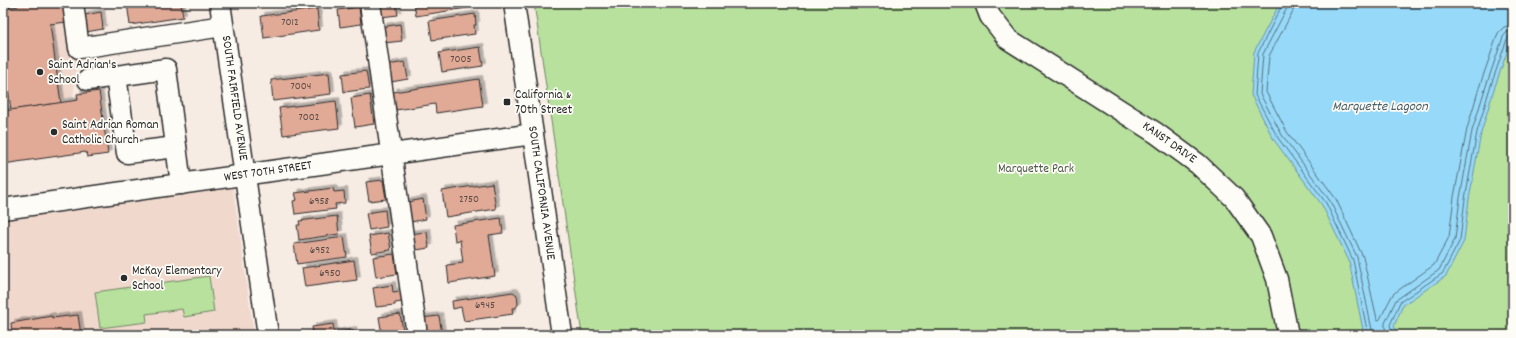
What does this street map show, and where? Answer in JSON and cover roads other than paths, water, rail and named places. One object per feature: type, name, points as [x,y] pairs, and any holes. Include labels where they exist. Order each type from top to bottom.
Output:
[{"type":"street","points":[[73,3],[79,48],[223,26]]},
{"type":"street","name":"SOUTH FAIRFIELD AVENUE","points":[[220,3],[268,335]]},
{"type":"street","points":[[370,3],[417,335]]},
{"type":"street","name":"SOUTH CALIFORNIA AVENUE","points":[[514,3],[562,335]]},
{"type":"street","name":"KANST DRIVE","points":[[985,3],[990,16],[1008,39],[1156,133],[1198,164],[1234,198],[1261,236],[1277,279],[1288,335]]},
{"type":"street","points":[[88,80],[166,69],[181,184]]},
{"type":"street","points":[[116,76],[127,153],[176,147]]},
{"type":"street","name":"WEST 70TH STREET","points":[[3,210],[533,134]]},
{"type":"water","name":"Marquette Lagoon","points":[[1280,3],[1513,3],[1513,35],[1493,92],[1481,133],[1469,199],[1464,241],[1446,276],[1403,305],[1394,326],[1398,335],[1364,335],[1349,261],[1322,205],[1274,140],[1251,95],[1254,52]]},
{"type":"place","name":"Saint Adrian's School","points":[[40,72]]},
{"type":"place","name":"California & 70th Street","points":[[507,102]]},
{"type":"place","name":"Saint Adrian Roman Catholic Church","points":[[54,132]]},
{"type":"place","name":"McKay Elementary School","points":[[124,278]]},
{"type":"park label","name":"Marquette Park","points":[[1036,169]]}]
